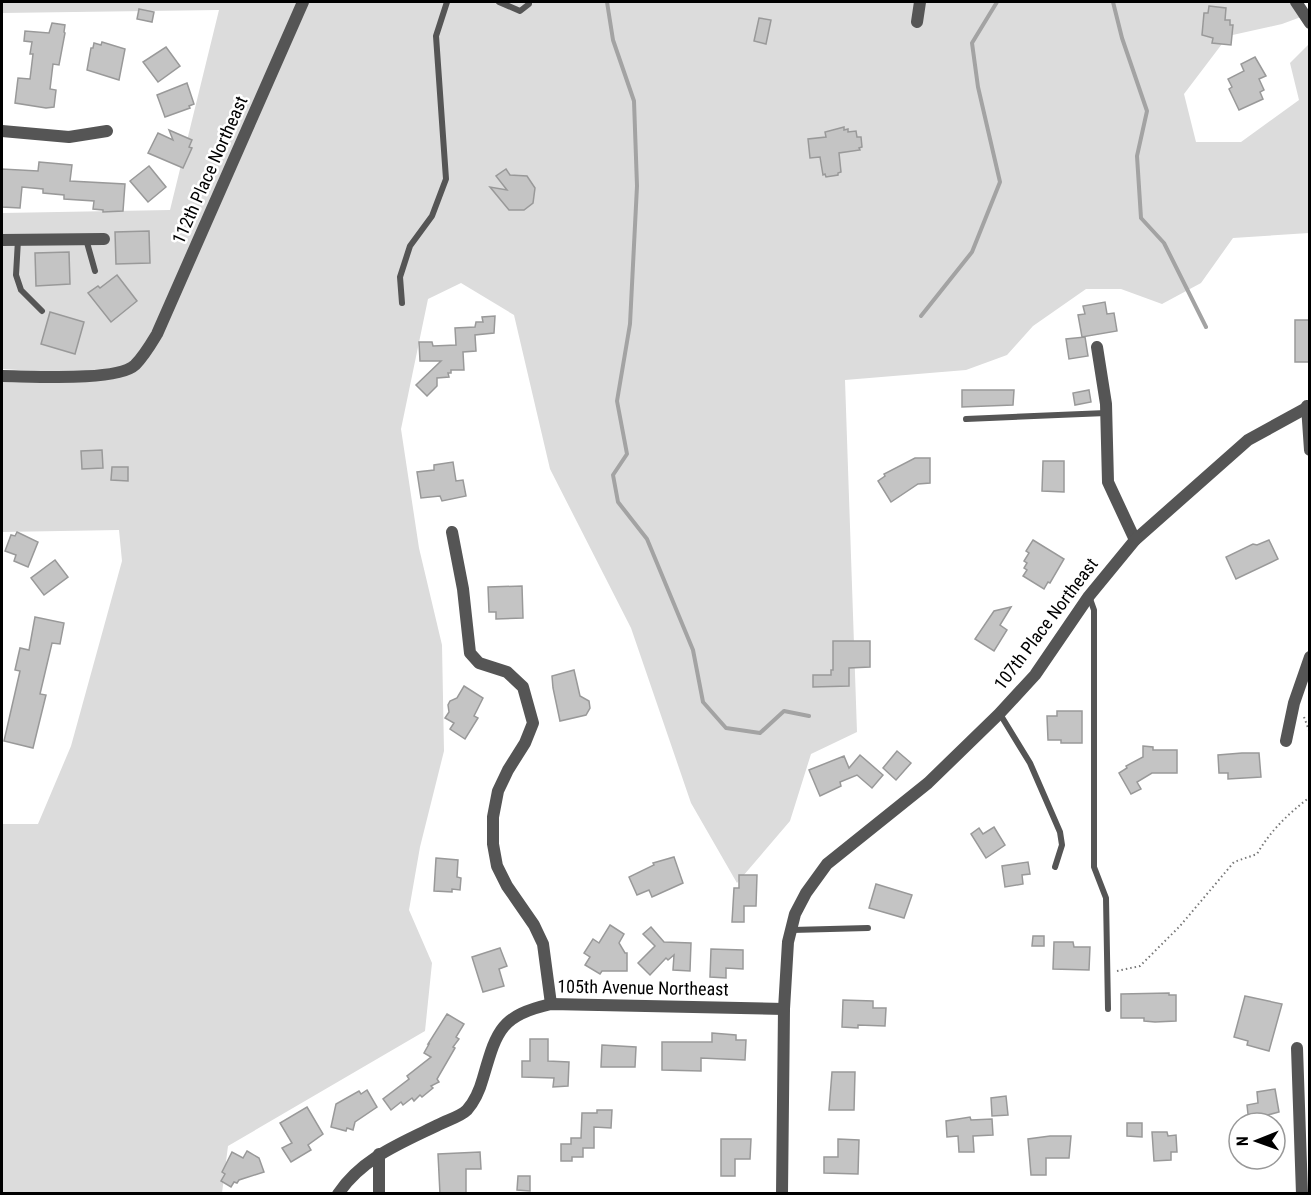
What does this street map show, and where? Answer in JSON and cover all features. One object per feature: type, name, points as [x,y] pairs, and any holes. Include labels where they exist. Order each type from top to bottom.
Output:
[{"type":"street","name":"112th Place Northeast","points":[[2,376],[97,375],[117,373],[134,366],[157,334],[303,2]]},
{"type":"street","points":[[917,22],[920,2]]},
{"type":"street","points":[[1296,2],[1310,23]]},
{"type":"street","points":[[2,131],[69,137],[107,131]]},
{"type":"street","points":[[2,240],[105,239]]},
{"type":"street","points":[[1097,347],[1106,412],[1108,482],[1135,540]]},
{"type":"street","points":[[1308,406],[1310,450]]},
{"type":"street","name":"107th Place Northeast","points":[[782,1194],[784,1009],[788,942],[795,914],[806,893],[827,864],[928,783],[999,714],[1035,675],[1089,596],[1135,540],[1248,440],[1308,406]]},
{"type":"street","points":[[452,532],[463,588],[470,653],[479,663],[507,672],[523,687],[533,723],[525,743],[498,791],[493,817],[493,844],[497,866],[507,886],[534,925],[543,944],[551,1004]]},
{"type":"street","points":[[1286,741],[1294,703],[1310,657]]},
{"type":"street","name":"105th Avenue Northeast","points":[[338,1194],[359,1169],[379,1154],[466,1111],[479,1092],[499,1033],[510,1018],[528,1009],[551,1004],[784,1009]]},
{"type":"street","points":[[1297,1048],[1302,1194]]},
{"type":"street","points":[[379,1154],[379,1194]]},
{"type":"lane","points":[[402,303],[400,278],[410,246],[432,216],[446,179],[436,36],[447,2]]},
{"type":"lane","points":[[499,2],[520,11],[529,2]]},
{"type":"lane","points":[[86,239],[95,271]]},
{"type":"lane","points":[[18,240],[16,275],[21,290],[42,311]]},
{"type":"lane","points":[[966,419],[1106,412]]},
{"type":"lane","points":[[1089,596],[1094,609],[1094,867],[1106,898],[1108,1009]]},
{"type":"lane","points":[[999,714],[1029,763],[1060,832],[1062,845],[1055,867]]},
{"type":"lane","points":[[791,930],[868,928]]},
{"type":"path","points":[[1108,973],[1140,966],[1180,926],[1234,862],[1257,854],[1267,836],[1285,816],[1310,797]]},
{"type":"shaded area","points":[[2,2],[1300,2],[1309,14],[1282,24],[1228,36],[1184,94],[1196,142],[1241,142],[1299,100],[1290,63],[1309,44],[1309,233],[1233,238],[1201,283],[1162,304],[1121,289],[1086,289],[1033,326],[1007,355],[966,370],[845,380],[857,732],[811,754],[790,821],[737,883],[691,803],[631,628],[550,469],[514,315],[461,283],[428,299],[401,429],[419,548],[442,645],[444,751],[420,847],[409,910],[432,963],[425,1031],[228,1146],[222,1193],[2,1193],[2,824],[38,824],[71,746],[122,561],[119,530],[2,532],[2,376],[84,374],[2,369],[2,213],[170,210],[219,10],[2,13]]},
{"type":"building","points":[[1209,6],[1226,8],[1225,20],[1230,20],[1230,25],[1233,25],[1231,45],[1212,43],[1213,38],[1202,35],[1204,13],[1208,13]]},
{"type":"building","points":[[139,9],[154,12],[152,22],[137,19]]},
{"type":"building","points":[[759,18],[771,20],[766,44],[754,41]]},
{"type":"building","points":[[52,23],[65,25],[59,65],[53,64],[50,89],[56,90],[54,107],[46,108],[15,103],[18,78],[30,79],[32,42],[24,41],[25,31],[49,33]]},
{"type":"building","points":[[102,42],[125,49],[119,80],[87,70],[91,48],[94,43],[101,45]]},
{"type":"building","points":[[166,47],[180,66],[158,82],[143,62]]},
{"type":"building","points":[[1255,57],[1266,76],[1259,79],[1264,90],[1260,92],[1263,99],[1239,110],[1229,89],[1232,87],[1228,79],[1244,71],[1241,64]]},
{"type":"building","points":[[187,83],[194,104],[189,106],[190,108],[165,117],[157,95]]},
{"type":"building","points":[[844,127],[844,130],[848,129],[848,132],[856,131],[857,137],[861,137],[862,147],[859,148],[860,150],[839,153],[841,172],[838,175],[826,177],[825,174],[823,175],[820,157],[810,158],[808,139],[826,137],[825,132]]},
{"type":"building","points":[[169,130],[192,140],[189,147],[192,148],[183,168],[148,153],[158,133],[173,140]]},
{"type":"building","points":[[39,162],[72,165],[70,181],[125,184],[123,211],[103,212],[103,210],[93,209],[94,201],[64,199],[64,195],[43,193],[43,189],[22,187],[20,208],[2,207],[2,169],[38,171]]},
{"type":"building","points":[[149,166],[166,187],[148,202],[130,181]]},
{"type":"building","points":[[506,169],[510,175],[527,176],[535,188],[533,203],[524,210],[509,210],[490,187],[507,190],[496,176]]},
{"type":"building","points":[[149,231],[150,263],[116,264],[115,232]]},
{"type":"building","points":[[69,252],[70,284],[36,286],[35,253]]},
{"type":"building","points":[[117,275],[137,301],[111,322],[88,293],[98,286],[100,288]]},
{"type":"building","points":[[1105,302],[1107,314],[1114,313],[1117,331],[1082,337],[1078,315],[1085,314],[1083,306]]},
{"type":"building","points":[[50,312],[84,322],[75,354],[41,344]]},
{"type":"building","points":[[495,316],[494,333],[475,335],[476,351],[463,352],[464,370],[451,370],[451,373],[448,373],[449,377],[437,378],[437,386],[427,396],[416,385],[441,361],[420,361],[419,342],[432,342],[433,346],[456,345],[455,328],[475,327],[476,322],[483,322],[482,317]]},
{"type":"building","points":[[1295,320],[1310,320],[1310,362],[1295,362]]},
{"type":"building","points":[[1085,337],[1088,356],[1069,359],[1066,339]]},
{"type":"building","points":[[962,390],[1014,390],[1013,405],[962,407]]},
{"type":"building","points":[[1089,390],[1091,402],[1075,405],[1073,393]]},
{"type":"building","points":[[102,450],[103,468],[82,469],[81,451]]},
{"type":"building","points":[[915,458],[930,458],[930,483],[918,484],[891,502],[878,481],[885,476],[884,474]]},
{"type":"building","points":[[1043,461],[1064,461],[1064,492],[1042,491]]},
{"type":"building","points":[[453,462],[456,481],[463,480],[466,496],[442,501],[440,496],[421,498],[417,472],[434,470],[434,465]]},
{"type":"building","points":[[112,467],[128,467],[128,481],[111,480]]},
{"type":"building","points":[[17,532],[38,542],[28,567],[14,561],[16,555],[5,551],[11,535],[15,536]]},
{"type":"building","points":[[1033,540],[1064,559],[1044,589],[1023,576],[1027,570],[1024,568],[1027,563],[1024,561],[1029,553],[1026,551]]},
{"type":"building","points":[[1269,540],[1278,559],[1236,579],[1226,557],[1253,544],[1257,545]]},
{"type":"building","points":[[55,560],[68,577],[44,595],[31,578]]},
{"type":"building","points":[[522,586],[523,618],[496,619],[496,612],[489,612],[488,587]]},
{"type":"building","points":[[1011,607],[1000,625],[1007,630],[994,651],[975,639],[994,611]]},
{"type":"building","points":[[35,617],[64,623],[60,644],[52,643],[40,694],[46,695],[33,748],[4,741],[20,671],[15,670],[20,648],[29,650]]},
{"type":"building","points":[[833,641],[870,641],[870,667],[849,668],[849,686],[813,687],[813,675],[831,675]]},
{"type":"building","points":[[574,670],[580,696],[589,701],[590,708],[586,715],[560,721],[552,676]]},
{"type":"building","points":[[464,686],[483,698],[474,716],[478,718],[465,739],[450,729],[454,723],[445,718],[449,712],[450,701],[457,698]]},
{"type":"building","points":[[1057,711],[1082,711],[1082,743],[1061,743],[1061,740],[1048,740],[1047,716],[1057,716]]},
{"type":"building","points":[[1143,746],[1153,747],[1153,750],[1177,750],[1177,773],[1152,773],[1137,782],[1141,789],[1131,794],[1119,773],[1127,768],[1126,766],[1143,757]]},
{"type":"building","points":[[897,751],[911,763],[896,780],[883,768]]},
{"type":"building","points":[[1259,753],[1261,777],[1228,779],[1228,773],[1219,773],[1218,755]]},
{"type":"building","points":[[860,755],[883,775],[872,788],[857,775],[840,782],[841,786],[820,796],[809,770],[844,756],[849,768]]},
{"type":"building","points":[[994,827],[1005,845],[986,858],[971,834],[979,828],[983,834]]},
{"type":"building","points":[[674,857],[683,883],[652,897],[649,890],[637,895],[629,877],[654,865],[653,863]]},
{"type":"building","points":[[436,858],[458,860],[457,877],[461,878],[460,890],[434,891]]},
{"type":"building","points":[[1028,862],[1030,874],[1022,875],[1023,884],[1005,887],[1002,866]]},
{"type":"building","points":[[739,875],[757,875],[756,906],[744,906],[744,922],[732,922],[734,888],[739,888]]},
{"type":"building","points":[[876,884],[912,895],[904,918],[869,908]]},
{"type":"building","points":[[610,925],[624,934],[619,943],[627,953],[627,971],[602,971],[600,974],[585,965],[590,957],[584,953],[593,939],[599,943]]},
{"type":"building","points":[[651,927],[664,942],[691,943],[690,971],[673,970],[674,955],[668,960],[666,958],[650,975],[638,963],[655,946],[643,934]]},
{"type":"building","points":[[1033,936],[1044,936],[1044,946],[1032,946]]},
{"type":"building","points":[[1054,942],[1073,942],[1074,947],[1090,947],[1089,970],[1053,969]]},
{"type":"building","points":[[500,948],[507,966],[499,969],[504,986],[483,992],[472,957]]},
{"type":"building","points":[[711,949],[743,950],[743,969],[726,968],[726,978],[710,977]]},
{"type":"building","points":[[1169,993],[1169,995],[1176,995],[1176,1021],[1155,1022],[1144,1021],[1144,1018],[1121,1018],[1121,994]]},
{"type":"building","points":[[1245,996],[1282,1004],[1269,1051],[1247,1045],[1248,1041],[1234,1037]]},
{"type":"building","points":[[843,1000],[873,1001],[873,1008],[886,1008],[885,1026],[842,1027]]},
{"type":"building","points":[[447,1014],[464,1024],[456,1037],[459,1039],[453,1047],[455,1048],[437,1079],[439,1082],[431,1086],[433,1088],[422,1097],[420,1095],[414,1101],[412,1098],[403,1105],[401,1102],[391,1110],[383,1099],[409,1079],[407,1076],[431,1057],[424,1053]]},
{"type":"building","points":[[712,1033],[736,1035],[736,1040],[746,1040],[745,1060],[701,1058],[701,1071],[662,1070],[662,1042],[712,1042]]},
{"type":"building","points":[[530,1039],[548,1039],[548,1061],[569,1062],[568,1086],[553,1087],[554,1078],[522,1077],[522,1061],[530,1061]]},
{"type":"building","points":[[602,1045],[636,1047],[635,1067],[601,1067]]},
{"type":"building","points":[[832,1072],[855,1072],[854,1110],[829,1110]]},
{"type":"building","points":[[1275,1089],[1279,1111],[1248,1111],[1247,1105],[1258,1103],[1257,1092]]},
{"type":"building","points":[[367,1090],[377,1107],[355,1122],[353,1130],[347,1128],[346,1131],[331,1127],[336,1104],[359,1091],[361,1094]]},
{"type":"building","points":[[1006,1096],[1008,1115],[992,1116],[991,1098]]},
{"type":"building","points":[[307,1107],[323,1134],[308,1145],[311,1150],[291,1162],[282,1148],[292,1143],[280,1123]]},
{"type":"building","points":[[597,1110],[612,1110],[611,1128],[594,1127],[594,1148],[583,1148],[583,1157],[572,1157],[572,1161],[561,1161],[561,1144],[571,1144],[571,1138],[581,1138],[582,1113],[597,1113]]},
{"type":"building","points":[[970,1117],[971,1120],[992,1119],[993,1135],[973,1136],[974,1152],[959,1152],[958,1136],[947,1137],[946,1121]]},
{"type":"building","points":[[1127,1123],[1142,1123],[1142,1137],[1127,1136]]},
{"type":"building","points":[[1152,1132],[1167,1132],[1168,1136],[1176,1135],[1177,1152],[1171,1152],[1171,1160],[1154,1161]]},
{"type":"building","points":[[1071,1136],[1069,1158],[1046,1158],[1046,1175],[1031,1175],[1028,1139]]},
{"type":"building","points":[[721,1139],[751,1139],[750,1159],[735,1159],[735,1176],[721,1176]]},
{"type":"building","points":[[838,1139],[859,1140],[858,1174],[824,1173],[824,1157],[838,1157]]},
{"type":"building","points":[[247,1151],[259,1158],[264,1172],[239,1180],[237,1183],[234,1182],[231,1187],[221,1181],[225,1174],[222,1172],[232,1152],[243,1158]]},
{"type":"building","points":[[480,1152],[481,1169],[466,1169],[466,1194],[440,1194],[438,1154]]},
{"type":"building","points":[[518,1176],[530,1176],[530,1191],[517,1190]]},
{"type":"waterway","points":[[607,2],[613,40],[634,101],[637,186],[630,324],[617,401],[627,454],[613,475],[618,502],[647,539],[693,650],[703,702],[726,728],[760,733],[784,711],[809,716]]},
{"type":"waterway","points":[[921,316],[972,252],[1000,182],[978,87],[972,43],[997,2]]},
{"type":"waterway","points":[[1113,2],[1122,38],[1147,111],[1137,156],[1141,218],[1164,243],[1206,327]]}]
